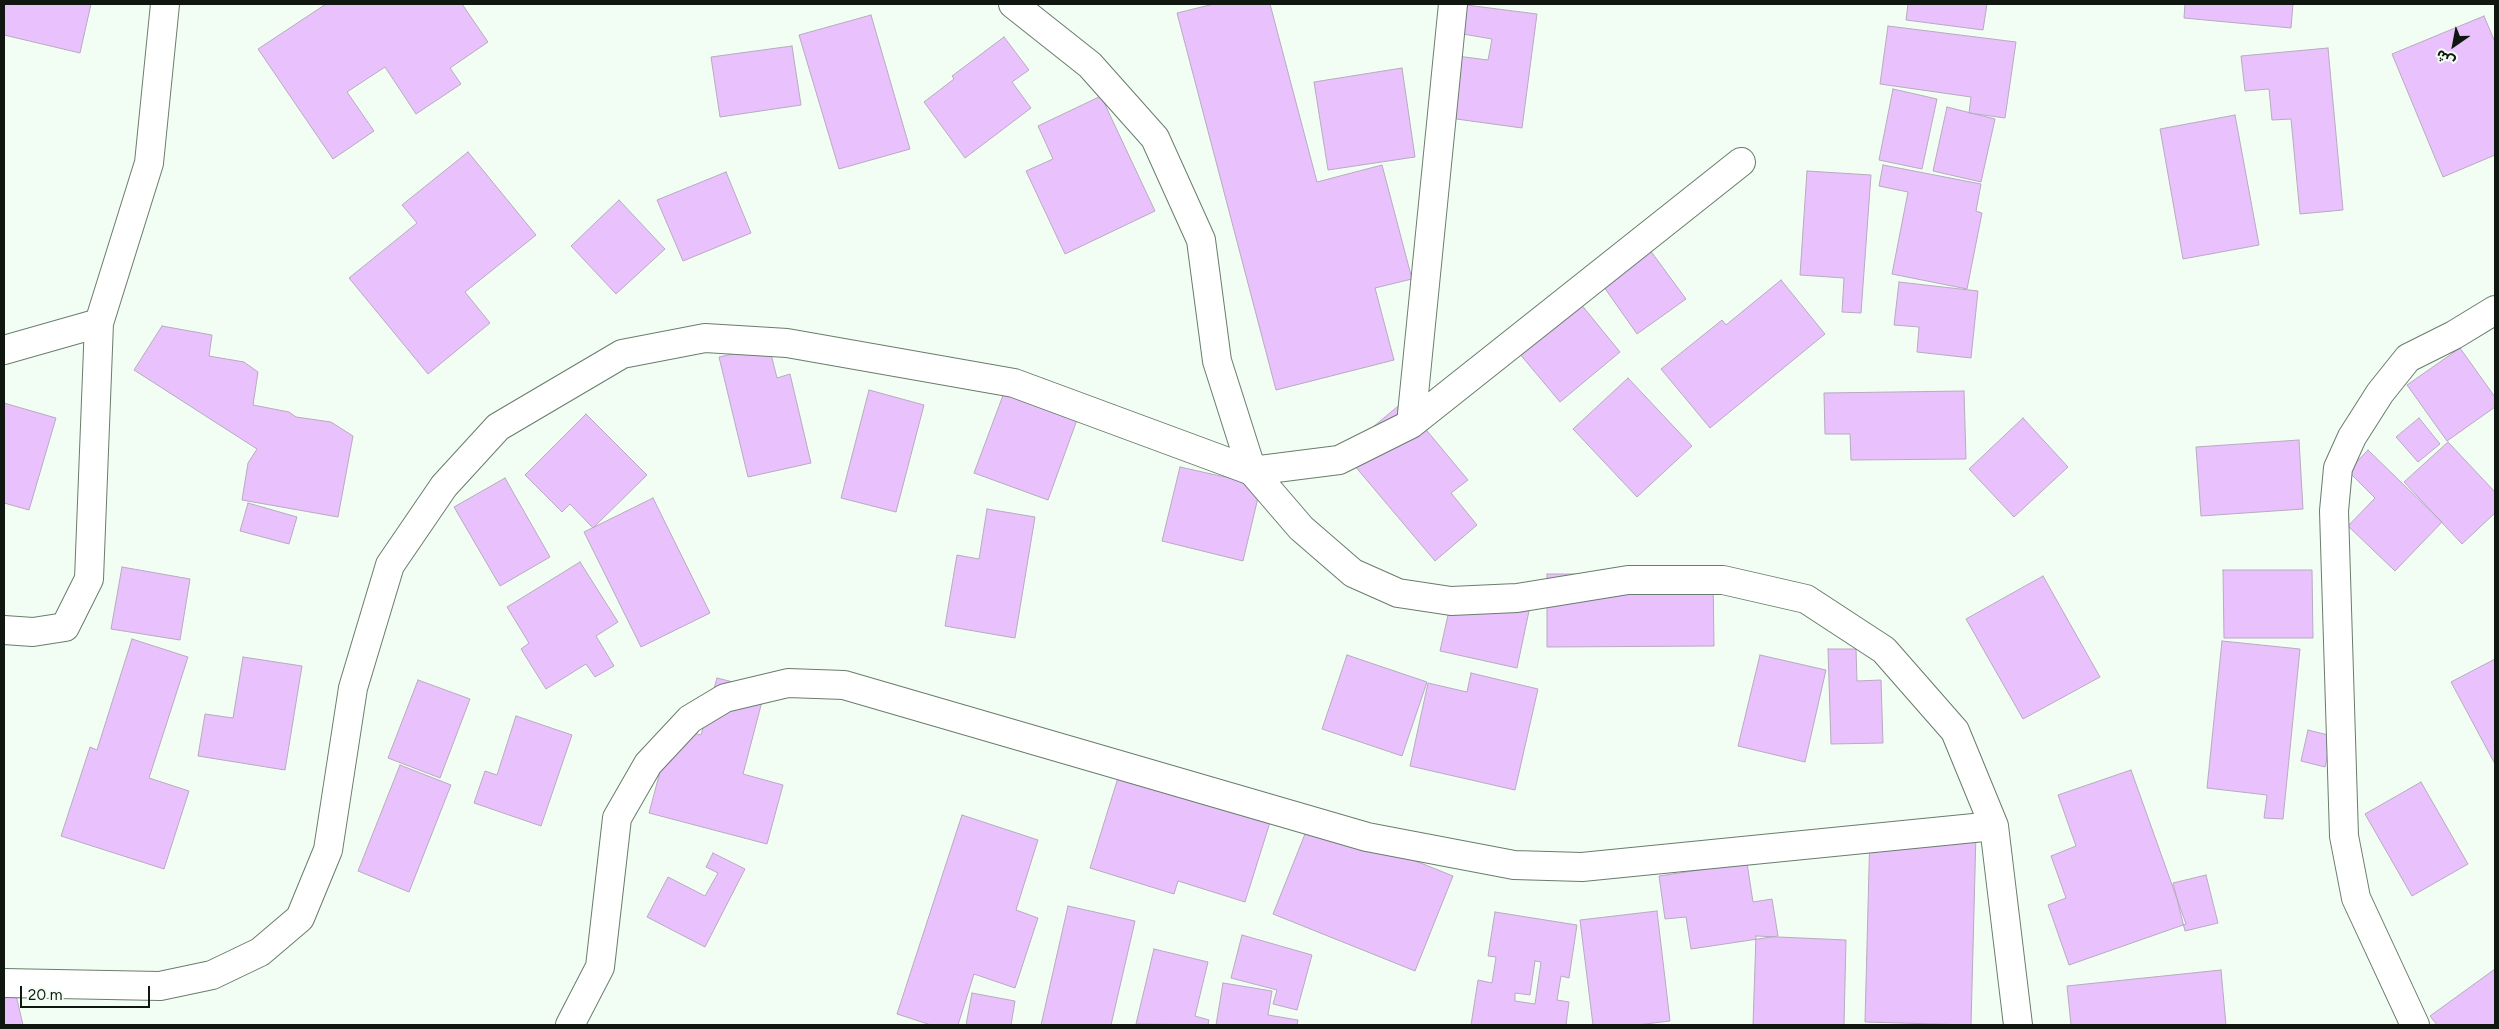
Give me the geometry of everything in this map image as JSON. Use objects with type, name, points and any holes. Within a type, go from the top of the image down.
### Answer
[{"type":"street","points":[[4,630],[33,632],[65,626],[89,579],[99,324],[149,163],[165,4]]},
{"type":"street","points":[[1013,4],[1090,65],[1155,138],[1201,240],[1217,361],[1252,471],[1301,528],[1353,573],[1398,593],[1451,601],[1517,598],[1628,580],[1722,580],[1806,599],[1884,650],[1955,731],[1994,826],[2018,1025]]},
{"type":"street","points":[[1411,424],[1453,4]]},
{"type":"street","points":[[4,983],[160,986],[212,975],[260,952],[300,918],[328,850],[353,688],[390,565],[444,486],[498,427],[622,354],[705,338],[787,343],[1014,383],[1252,471],[1340,460],[1411,424],[1741,162]]},
{"type":"street","points":[[2415,1025],[2356,898],[2344,836],[2334,511],[2338,468],[2352,437],[2380,392],[2408,358],[2454,335],[2495,310]]},
{"type":"street","points":[[4,350],[99,324]]},
{"type":"street","points":[[570,1025],[600,966],[617,818],[648,764],[690,718],[725,698],[788,683],[844,685],[1366,837],[1514,865],[1582,867],[1994,826]]},
{"type":"building","points":[[4,4],[91,4],[80,53],[4,35]]},
{"type":"building","points":[[326,4],[462,4],[488,42],[450,68],[461,84],[416,114],[385,67],[347,92],[374,131],[333,159],[258,49]]},
{"type":"building","points":[[1214,4],[1270,4],[1317,182],[1382,165],[1412,279],[1375,288],[1394,360],[1276,390],[1177,13]]},
{"type":"building","points":[[1908,4],[1987,4],[1983,30],[1906,20]]},
{"type":"building","points":[[2185,4],[2293,4],[2291,28],[2184,18]]},
{"type":"building","points":[[1466,5],[1537,14],[1522,128],[1449,118],[1457,56],[1488,60],[1492,39],[1463,34]]},
{"type":"building","points":[[871,15],[910,149],[839,169],[799,35]]},
{"type":"building","points":[[2484,16],[2495,42],[2495,155],[2443,177],[2392,54]]},
{"type":"building","points":[[1888,26],[2016,42],[2005,118],[1969,113],[1971,97],[1880,84]]},
{"type":"building","points":[[1004,37],[1029,70],[1012,82],[1031,108],[965,158],[924,102],[954,79],[952,76]]},
{"type":"building","points":[[792,46],[801,105],[720,117],[711,57]]},
{"type":"building","points":[[2328,48],[2343,210],[2300,214],[2291,119],[2272,120],[2269,89],[2245,91],[2241,56]]},
{"type":"building","points":[[1402,68],[1415,157],[1328,170],[1314,82]]},
{"type":"building","points":[[1893,89],[1937,99],[1922,169],[1879,160]]},
{"type":"building","points":[[1101,96],[1155,211],[1065,254],[1026,171],[1053,159],[1038,126]]},
{"type":"building","points":[[1947,107],[1995,119],[1981,182],[1933,171]]},
{"type":"building","points":[[2235,115],[2259,245],[2183,259],[2160,129]]},
{"type":"building","points":[[468,152],[536,235],[465,292],[490,323],[428,374],[349,278],[417,223],[402,205]]},
{"type":"building","points":[[1883,165],[1981,184],[1976,211],[1982,213],[1967,289],[1892,274],[1908,192],[1879,186]]},
{"type":"building","points":[[1807,171],[1871,175],[1861,313],[1842,312],[1844,278],[1800,275]]},
{"type":"building","points":[[726,172],[751,233],[683,261],[657,200]]},
{"type":"building","points":[[619,200],[665,249],[616,294],[571,246]]},
{"type":"building","points":[[1647,246],[1686,299],[1637,334],[1599,280]]},
{"type":"building","points":[[1781,280],[1825,334],[1710,428],[1661,369],[1722,320],[1726,325]]},
{"type":"building","points":[[1899,282],[1978,291],[1971,358],[1917,352],[1919,327],[1894,325]]},
{"type":"building","points":[[1580,303],[1620,352],[1560,402],[1519,353]]},
{"type":"building","points":[[162,326],[212,335],[209,356],[244,362],[258,372],[253,405],[289,412],[296,417],[331,422],[353,436],[338,517],[242,500],[248,463],[257,449],[134,370]]},
{"type":"building","points":[[769,346],[777,378],[790,374],[811,463],[748,477],[719,357]]},
{"type":"building","points":[[2460,348],[2495,397],[2495,407],[2447,441],[2407,385]]},
{"type":"building","points":[[1628,378],[1692,446],[1637,497],[1573,429]]},
{"type":"building","points":[[869,390],[924,405],[896,512],[841,498]]},
{"type":"building","points":[[1005,390],[1078,417],[1048,500],[974,473]]},
{"type":"building","points":[[1964,391],[1966,459],[1851,460],[1850,434],[1825,434],[1824,393]]},
{"type":"building","points":[[1403,402],[1468,480],[1451,493],[1477,525],[1435,561],[1343,452]]},
{"type":"building","points":[[4,403],[56,418],[29,510],[4,503]]},
{"type":"building","points":[[586,414],[647,475],[593,528],[570,504],[562,512],[525,475]]},
{"type":"building","points":[[2023,418],[2068,467],[2014,517],[1969,469]]},
{"type":"building","points":[[2419,418],[2440,444],[2418,462],[2396,437]]},
{"type":"building","points":[[2299,440],[2303,509],[2201,516],[2196,447]]},
{"type":"building","points":[[2448,442],[2495,492],[2495,513],[2462,544],[2404,482]]},
{"type":"building","points":[[2368,450],[2442,522],[2395,571],[2348,526],[2375,498],[2348,471]]},
{"type":"building","points":[[1180,467],[1261,485],[1243,561],[1162,541]]},
{"type":"building","points":[[505,478],[550,557],[500,586],[454,507]]},
{"type":"building","points":[[653,498],[710,613],[641,647],[584,532]]},
{"type":"building","points":[[248,503],[297,517],[289,544],[240,531]]},
{"type":"building","points":[[987,509],[1035,517],[1015,638],[945,626],[957,555],[979,559]]},
{"type":"building","points":[[580,562],[618,622],[596,636],[614,666],[595,677],[586,664],[546,689],[521,649],[529,643],[507,607]]},
{"type":"building","points":[[122,567],[190,579],[180,640],[111,629]]},
{"type":"building","points":[[2223,570],[2312,570],[2313,638],[2224,638]]},
{"type":"building","points":[[1547,574],[1713,574],[1714,646],[1547,647]]},
{"type":"building","points":[[2043,576],[2100,677],[2023,719],[1966,619]]},
{"type":"building","points":[[1480,600],[1529,611],[1517,668],[1440,651],[1450,606]]},
{"type":"building","points":[[132,639],[188,657],[149,778],[189,791],[164,869],[61,836],[90,747],[97,750]]},
{"type":"building","points":[[2222,641],[2300,649],[2283,819],[2264,818],[2267,795],[2207,788]]},
{"type":"building","points":[[1828,649],[1856,649],[1857,681],[1881,680],[1883,743],[1831,744]]},
{"type":"building","points":[[1347,655],[1427,682],[1402,756],[1322,729]]},
{"type":"building","points":[[1760,655],[1826,670],[1805,762],[1738,746]]},
{"type":"building","points":[[243,657],[302,666],[285,770],[198,756],[205,714],[233,718]]},
{"type":"building","points":[[2495,659],[2495,764],[2451,682]]},
{"type":"building","points":[[1471,673],[1538,689],[1515,790],[1410,766],[1428,683],[1467,692]]},
{"type":"building","points":[[717,678],[765,690],[743,774],[783,785],[767,844],[649,813],[672,727],[701,735]]},
{"type":"building","points":[[418,680],[470,699],[440,778],[388,758]]},
{"type":"building","points":[[516,716],[572,735],[541,826],[474,803],[485,771],[497,775]]},
{"type":"building","points":[[2308,730],[2332,736],[2325,767],[2301,761]]},
{"type":"building","points":[[400,765],[451,785],[409,892],[358,871]]},
{"type":"building","points":[[1122,765],[1272,816],[1245,902],[1178,881],[1174,894],[1090,868]]},
{"type":"building","points":[[2131,770],[2186,924],[2069,965],[2048,905],[2066,898],[2051,856],[2076,846],[2058,795]]},
{"type":"building","points":[[2421,782],[2468,864],[2412,896],[2365,814]]},
{"type":"building","points":[[962,815],[1038,840],[1016,910],[1038,918],[1015,988],[974,974],[958,1025],[931,1025],[897,1014]]},
{"type":"building","points":[[1311,819],[1453,876],[1415,971],[1273,914]]},
{"type":"building","points":[[1870,830],[1976,833],[1971,1025],[1865,1022]]},
{"type":"building","points":[[713,853],[745,869],[705,947],[647,917],[668,877],[705,896],[718,873],[706,867]]},
{"type":"building","points":[[1747,863],[1753,902],[1772,899],[1778,936],[1691,949],[1686,917],[1665,919],[1659,876]]},
{"type":"building","points":[[2206,875],[2218,923],[2185,931],[2173,883]]},
{"type":"building","points":[[1068,906],[1135,921],[1111,1025],[1041,1025]]},
{"type":"building","points":[[1657,911],[1670,1021],[1637,1025],[1593,1025],[1580,920]]},
{"type":"building","points":[[1495,912],[1577,925],[1569,978],[1561,976],[1557,1000],[1569,1002],[1566,1025],[1471,1025],[1478,980],[1492,983],[1496,957],[1488,956]],"holes":[[[1535,961],[1541,962],[1535,1004],[1515,1001],[1515,993],[1530,995]]]},
{"type":"building","points":[[1242,935],[1312,955],[1297,1010],[1273,1004],[1277,990],[1231,978]]},
{"type":"building","points":[[1756,936],[1846,940],[1844,1025],[1753,1025]]},
{"type":"building","points":[[1154,949],[1208,962],[1195,1016],[1209,1020],[1208,1025],[1136,1024]]},
{"type":"building","points":[[2495,969],[2495,1025],[2437,1025],[2430,1016]]},
{"type":"building","points":[[2221,970],[2226,1025],[2071,1025],[2067,986]]},
{"type":"building","points":[[12,978],[23,1025],[4,1025],[4,980]]},
{"type":"building","points":[[1223,983],[1272,991],[1268,1015],[1298,1020],[1297,1025],[1216,1025]]},
{"type":"building","points":[[972,993],[1015,1001],[1011,1025],[966,1025]]}]
